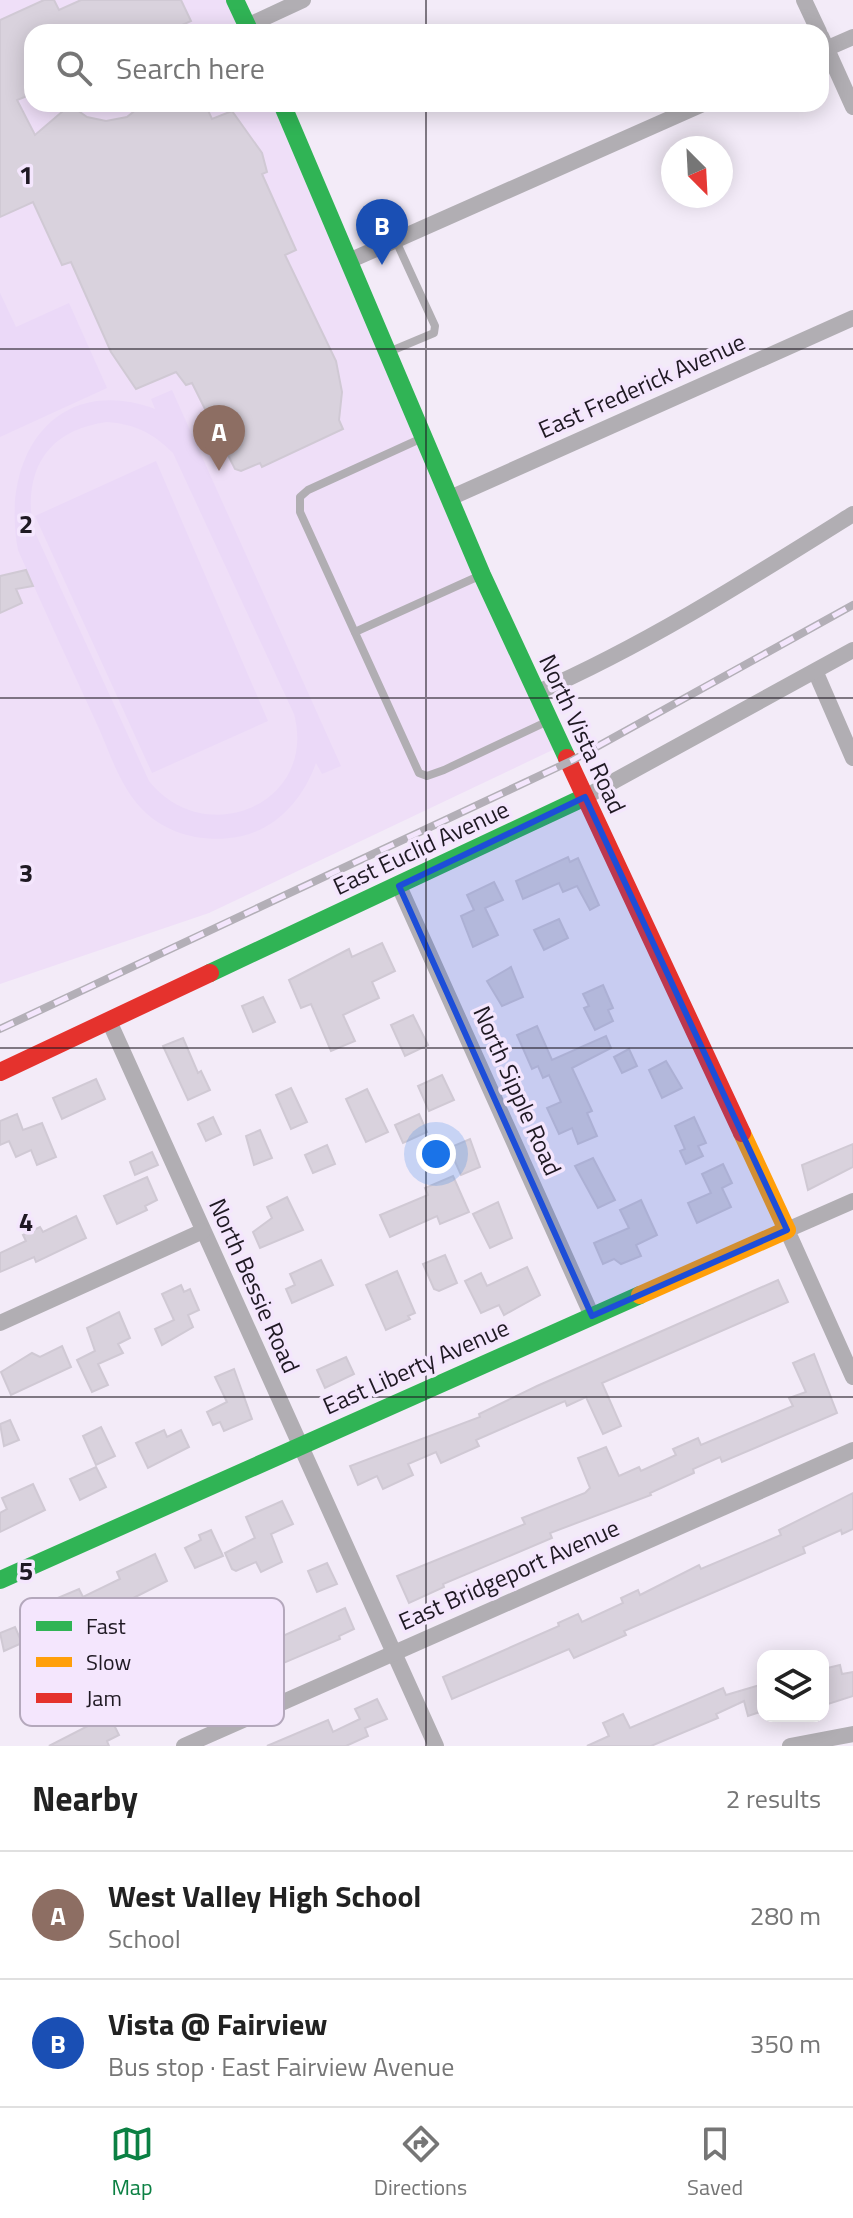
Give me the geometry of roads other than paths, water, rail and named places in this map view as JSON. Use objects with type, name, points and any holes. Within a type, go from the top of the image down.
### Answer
[{"type":"street","points":[[235,0],[246,24]]},
{"type":"street","points":[[257,24],[303,0]]},
{"type":"street","points":[[804,0],[814,24]]},
{"type":"street","points":[[829,41],[853,37]]},
{"type":"street","points":[[829,57],[853,107]]},
{"type":"street","name":"North Vista Road","points":[[286,112],[351,260],[482,575],[853,1377]]},
{"type":"street","points":[[351,260],[685,112]]},
{"type":"street","name":"East Frederick Avenue","points":[[450,498],[853,318]]},
{"type":"street","points":[[536,693],[643,639],[773,565],[853,514]]},
{"type":"street","name":"East Euclid Avenue","points":[[0,1072],[585,797],[853,650]]},
{"type":"street","points":[[816,673],[853,758]]},
{"type":"street","name":"North Sipple Road","points":[[399,886],[592,1316]]},
{"type":"street","name":"North Bessie Road","points":[[109,1021],[436,1746]]},
{"type":"street","name":"East Liberty Avenue","points":[[0,1580],[853,1201]]},
{"type":"street","points":[[0,1323],[203,1231]]},
{"type":"street","name":"East Bridgeport Avenue","points":[[284,1701],[853,1450]]},
{"type":"street","name":"East Bridgeport Avenue","points":[[184,1746],[228,1726]]},
{"type":"street","points":[[790,1746],[853,1734]]},
{"type":"lane","points":[[389,352],[434,333],[435,326],[396,241]]},
{"type":"lane","points":[[424,437],[308,490],[300,497],[300,512],[419,773],[427,776],[444,770],[549,721]]},
{"type":"lane","points":[[355,632],[482,575]]},
{"type":"railway","points":[[0,1029],[573,760],[853,605]]},
{"type":"place","name":"Vista @ Fairview","points":[[382,265]]},
{"type":"place","name":"West Valley High School","points":[[219,471]]}]
